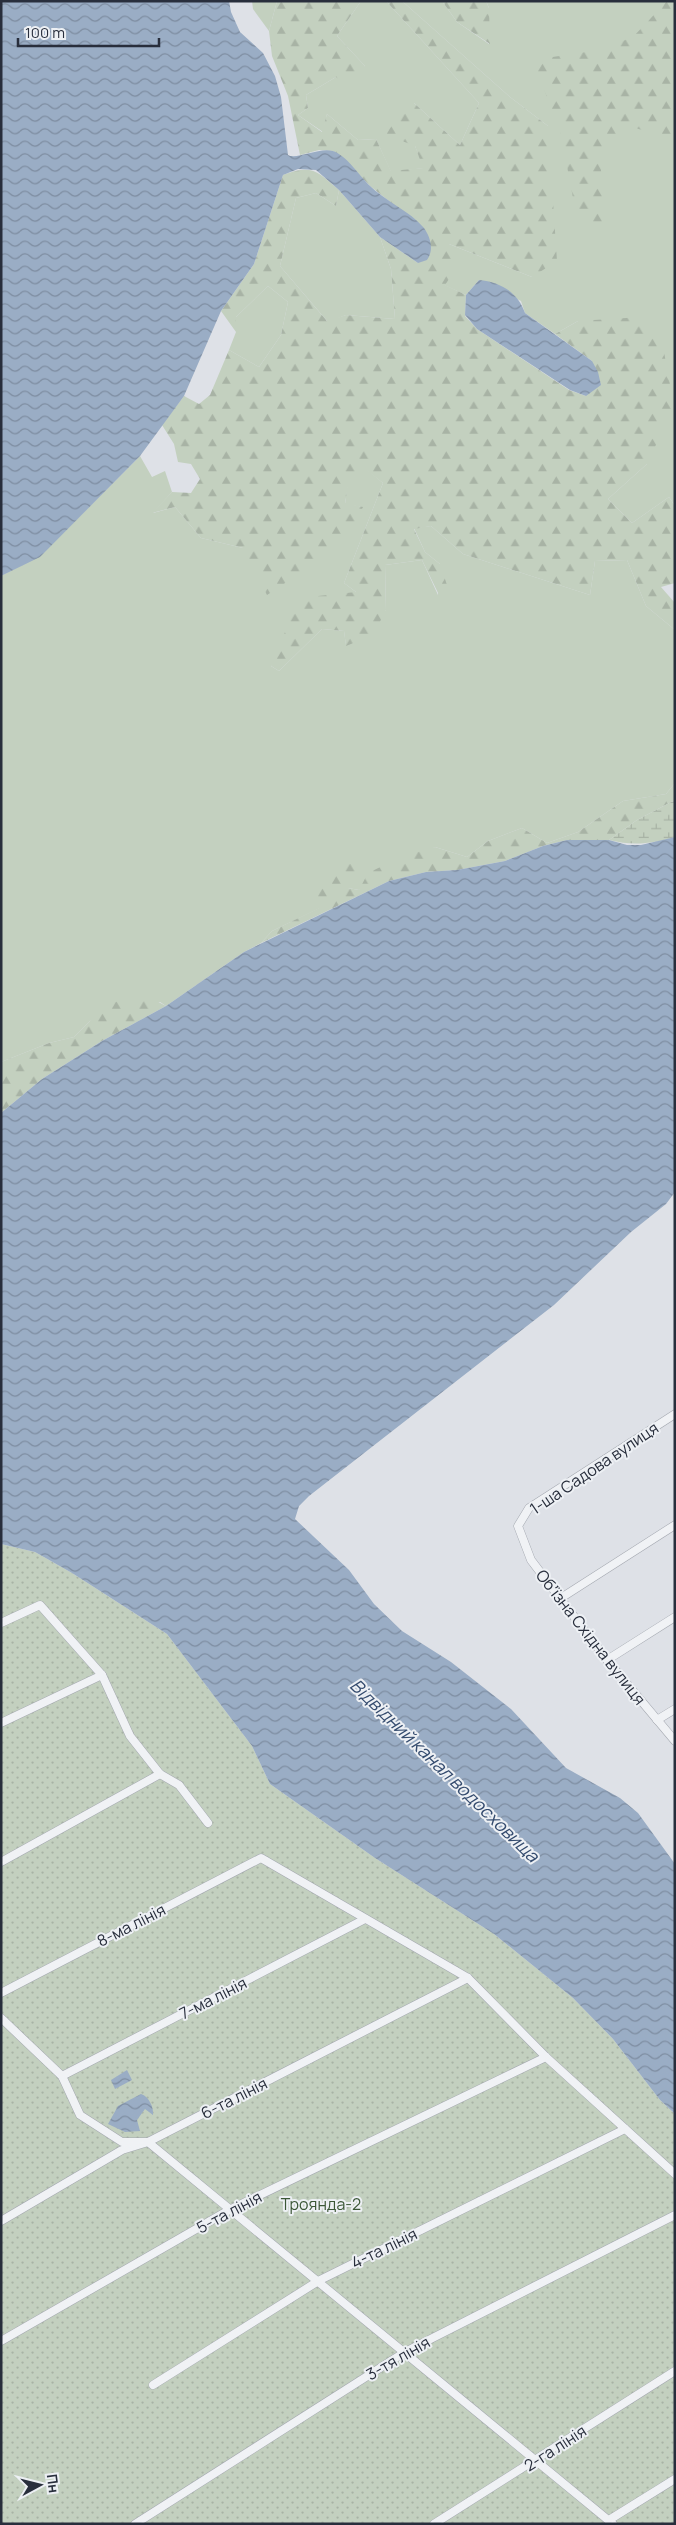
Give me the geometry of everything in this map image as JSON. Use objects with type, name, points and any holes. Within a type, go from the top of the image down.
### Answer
[{"type":"street","name":"1-ша Садова вулиця","points":[[518,1526],[529,1508],[675,1414]]},
{"type":"street","points":[[562,1598],[675,1525]]},
{"type":"street","name":"Обʼїзна Східна вулиця","points":[[518,1526],[531,1560],[562,1598],[607,1660],[675,1741]]},
{"type":"street","points":[[1,1623],[40,1605],[102,1675],[130,1736],[160,1774],[179,1785],[208,1823]]},
{"type":"street","points":[[607,1660],[675,1617]]},
{"type":"street","points":[[1,1723],[102,1675]]},
{"type":"street","points":[[657,1720],[675,1709]]},
{"type":"street","points":[[1,1862],[160,1774]]},
{"type":"street","name":"8-ма лінія","points":[[1,1993],[261,1858],[365,1919]]},
{"type":"street","points":[[365,1919],[468,1978],[546,2057],[675,2174]]},
{"type":"street","name":"7-ма лінія","points":[[62,2076],[365,1919]]},
{"type":"street","name":"6-та лінія","points":[[1,2221],[122,2150],[148,2142],[468,1978]]},
{"type":"street","points":[[1,2018],[62,2076],[80,2115],[122,2142],[148,2142],[320,2280],[611,2522],[675,2479]]},
{"type":"street","name":"5-та лінія","points":[[1,2341],[231,2209],[546,2057]]},
{"type":"street","name":"4-та лінія","points":[[153,2385],[320,2280],[625,2129]]},
{"type":"street","name":"3-тя лінія","points":[[135,2524],[405,2352],[675,2216]]},
{"type":"street","name":"2-га лінія","points":[[434,2524],[675,2371]]},
{"type":"green space","points":[[252,1],[277,1],[269,31],[253,9]]},
{"type":"green space","points":[[277,1],[361,1],[337,36],[365,66],[351,88],[336,77],[306,95],[308,108],[298,115],[322,132],[327,114],[358,140],[376,139],[391,171],[423,168],[415,146],[384,134],[414,103],[460,145],[479,103],[386,1],[402,1],[510,97],[548,126],[557,261],[532,277],[449,244],[455,270],[445,285],[466,295],[465,316],[477,329],[569,390],[586,396],[592,361],[555,334],[578,321],[642,317],[664,352],[674,406],[647,464],[608,499],[632,523],[669,497],[675,506],[675,583],[661,587],[675,603],[675,630],[646,606],[627,560],[595,561],[590,595],[463,554],[431,526],[414,529],[425,552],[440,564],[448,588],[439,595],[422,560],[385,565],[386,610],[373,635],[346,646],[344,631],[322,629],[279,671],[271,666],[299,598],[356,592],[344,583],[383,483],[365,469],[349,481],[345,503],[363,507],[346,543],[267,595],[243,548],[201,538],[175,507],[152,513],[172,492],[191,493],[200,479],[191,464],[178,462],[174,444],[162,425],[184,396],[199,404],[210,395],[229,350],[259,367],[281,335],[288,302],[268,286],[236,317],[236,332],[221,311],[254,264],[283,175],[301,170],[314,171],[339,190],[336,206],[316,193],[296,198],[280,266],[327,321],[346,315],[395,319],[391,269],[380,237],[418,263],[423,228],[370,186],[343,158],[333,151],[319,150],[300,155],[288,96],[272,56],[269,31]]},
{"type":"green space","points":[[361,1],[386,1],[479,103],[460,145],[414,103],[415,146],[424,168],[391,172],[376,139],[358,140],[327,114],[323,132],[298,115],[308,108],[306,95],[336,77],[365,66],[337,36]]},
{"type":"green space","points":[[402,1],[442,1],[457,22],[489,44],[489,8],[486,1],[675,1],[675,506],[669,497],[632,523],[608,499],[647,464],[578,321],[555,334],[525,313],[521,301],[479,280],[466,295],[444,285],[449,244],[532,277],[548,126],[510,97]]},
{"type":"green space","points":[[442,1],[486,1],[489,8],[490,44],[457,22]]},
{"type":"green space","points":[[667,1],[675,1],[675,134],[664,137],[626,125],[599,151],[602,180],[602,222],[589,226],[576,214],[561,134],[537,71],[546,58],[599,50],[633,37]]},
{"type":"green space","points":[[339,190],[380,237],[391,269],[395,319],[346,315],[328,322],[280,266],[296,198],[316,193],[336,206]]},
{"type":"green space","points":[[268,286],[288,302],[281,335],[259,367],[229,350],[236,332],[236,317]]},
{"type":"green space","points":[[140,456],[152,477],[165,471],[172,492],[153,513],[175,507],[201,538],[243,548],[362,507],[345,504],[348,481],[365,468],[383,483],[344,583],[356,592],[271,666],[279,671],[322,629],[344,631],[346,645],[386,610],[385,565],[422,560],[438,595],[440,564],[425,552],[414,528],[431,526],[463,554],[590,595],[595,561],[627,560],[646,606],[675,630],[675,783],[666,794],[623,801],[578,832],[547,843],[522,828],[488,841],[467,857],[435,847],[359,890],[348,888],[320,908],[272,931],[261,943],[244,952],[166,1006],[160,1002],[90,1021],[74,1037],[49,1043],[1,1062],[1,576],[40,556]]},
{"type":"green space","points":[[675,783],[675,800],[637,820],[609,840],[567,840],[543,846],[505,861],[457,870],[426,872],[389,881],[261,943],[272,931],[319,908],[310,887],[328,881],[337,860],[358,865],[348,888],[359,890],[368,873],[401,857],[435,847],[467,857],[488,841],[522,828],[547,843],[578,832],[623,801],[666,794]]},
{"type":"green space","points":[[675,800],[675,837],[642,843],[609,840],[637,820]]},
{"type":"green space","points":[[145,995],[166,1006],[102,1041],[42,1079],[1,1113],[1,1062],[49,1043],[74,1037],[90,1021],[115,1002]]},
{"type":"green space","name":"Троянда-2","points":[[1,1544],[35,1552],[72,1573],[167,1634],[252,1746],[270,1784],[375,1858],[494,1934],[573,1998],[613,2039],[660,2100],[675,2114],[675,2524],[1,2524]]},
{"type":"water","points":[[1,1],[229,1],[231,12],[240,32],[263,53],[275,76],[281,97],[288,155],[296,156],[327,150],[338,153],[348,161],[375,191],[405,211],[424,228],[431,248],[427,260],[418,263],[380,237],[339,190],[316,170],[298,169],[283,175],[254,264],[221,311],[184,396],[140,456],[40,557],[1,576]]},
{"type":"water","points":[[479,280],[494,283],[507,289],[518,299],[525,313],[592,361],[598,372],[601,385],[586,396],[570,390],[477,329],[465,315],[466,295]]},
{"type":"water","name":"Відвідний канал водосховища","points":[[675,837],[675,1192],[666,1204],[631,1232],[554,1305],[309,1496],[299,1506],[295,1519],[349,1570],[374,1604],[402,1631],[451,1662],[511,1709],[566,1768],[620,1798],[638,1813],[675,1864],[675,2114],[660,2100],[613,2039],[573,1998],[494,1934],[375,1858],[270,1784],[252,1746],[167,1634],[72,1573],[35,1552],[1,1544],[1,1113],[42,1079],[102,1041],[166,1006],[244,952],[389,881],[426,872],[457,870],[505,861],[543,846],[567,840],[609,840],[627,845],[641,845]]},
{"type":"water","points":[[127,2070],[132,2080],[115,2089],[111,2080]]},
{"type":"water","points":[[141,2094],[149,2100],[153,2115],[145,2109],[137,2120],[140,2131],[125,2132],[108,2124],[118,2106]]}]
